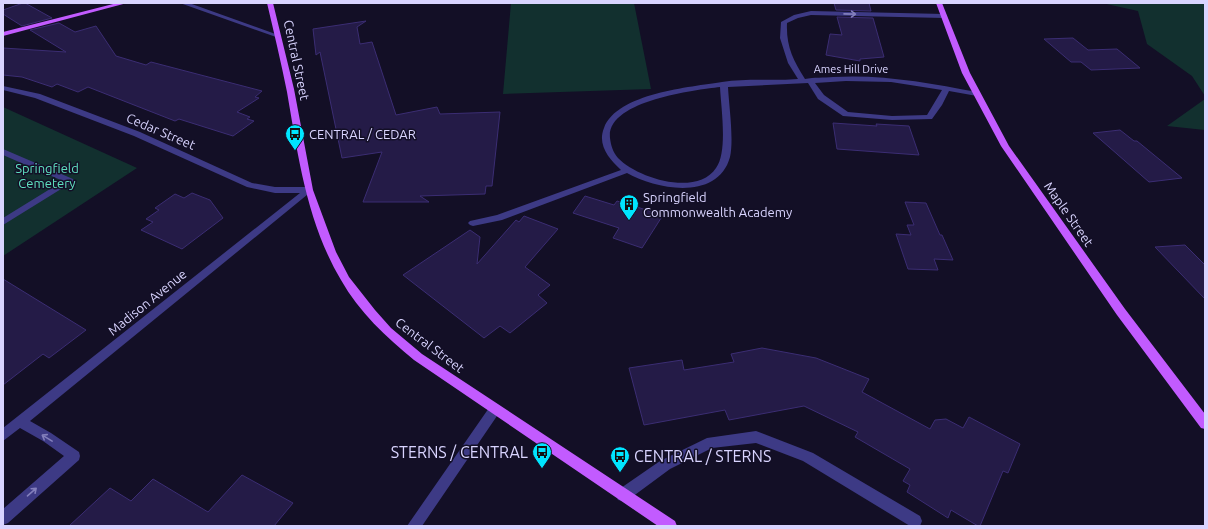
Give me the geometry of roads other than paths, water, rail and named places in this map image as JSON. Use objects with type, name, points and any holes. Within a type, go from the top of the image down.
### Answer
[{"type":"main road","points":[[3,34],[124,3]]},
{"type":"main road","name":"Central Street","points":[[270,3],[290,89],[309,190],[331,252],[345,279],[371,314],[387,331],[418,357],[670,526]]},
{"type":"main road","name":"Maple Street","points":[[939,3],[966,73],[1010,152],[1122,312],[1205,424]]},
{"type":"street","points":[[183,3],[278,36]]},
{"type":"street","points":[[944,16],[811,13],[796,16],[784,22],[783,38],[792,63],[821,97],[846,114],[892,118],[929,117],[938,105],[947,88]]},
{"type":"street","name":"Ames Hill Drive","points":[[724,84],[727,148],[724,162],[717,174],[703,182],[680,186],[653,181],[628,170],[614,158],[606,144],[606,131],[614,117],[628,108],[648,99],[687,90],[724,84],[847,78],[911,82],[977,94]]},
{"type":"street","name":"Cedar Street","points":[[3,88],[37,96],[137,134],[250,185],[275,190],[309,190]]},
{"type":"street","points":[[3,152],[70,181],[3,222]]},
{"type":"street","points":[[474,223],[499,218],[628,170]]},
{"type":"street","name":"Madison Avenue","points":[[3,435],[309,190]]},
{"type":"street","points":[[414,526],[495,409]]},
{"type":"street","points":[[3,518],[74,456],[20,422]]},
{"type":"street","points":[[623,494],[665,465],[711,442],[756,436],[808,457],[915,521]]},
{"type":"place","name":"CENTRAL / CEDAR","points":[[295,151]]},
{"type":"place","name":"Springfield Commonwealth Academy","points":[[629,221]]},
{"type":"place","name":"STERNS / CENTRAL","points":[[542,469]]},
{"type":"place","name":"CENTRAL / STERNS","points":[[620,473]]},
{"type":"park label","name":"Springfield Cemetery","points":[[47,176]]}]
